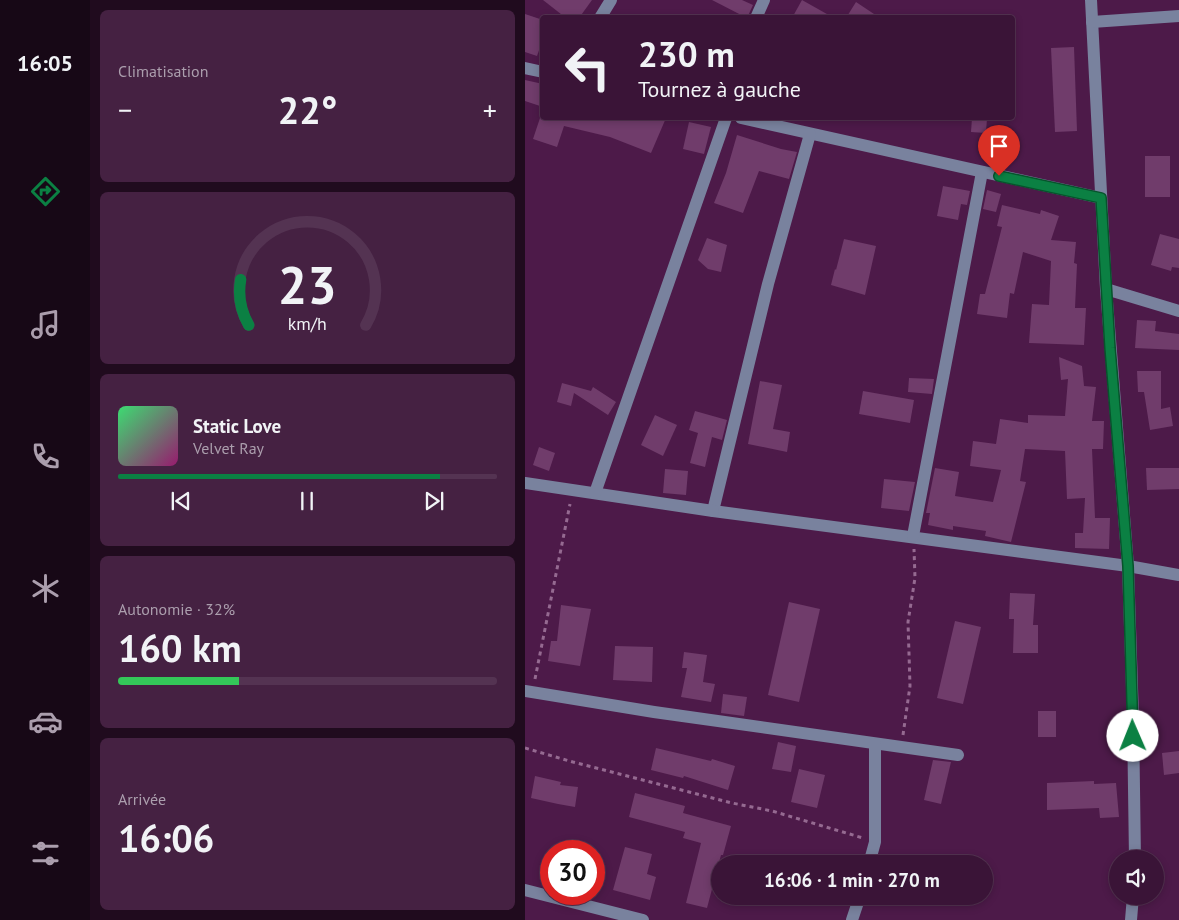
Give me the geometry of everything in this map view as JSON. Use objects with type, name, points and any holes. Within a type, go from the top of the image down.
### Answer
[{"type":"street","points":[[602,15],[611,0]]},
{"type":"street","points":[[757,15],[764,0]]},
{"type":"street","points":[[1091,0],[1106,288],[1128,566],[1135,850]]},
{"type":"street","points":[[1092,22],[1179,16]]},
{"type":"street","points":[[525,68],[540,71]]},
{"type":"street","points":[[595,493],[725,120]]},
{"type":"street","points":[[750,120],[1101,198]]},
{"type":"street","points":[[713,510],[767,284],[810,134]]},
{"type":"street","points":[[913,536],[983,172]]},
{"type":"street","points":[[1106,288],[1179,311]]},
{"type":"street","points":[[525,483],[1128,566],[1179,575]]},
{"type":"street","points":[[529,691],[654,712],[959,755]]},
{"type":"street","points":[[871,855],[875,842],[875,744]]},
{"type":"street","points":[[525,890],[643,920]]},
{"type":"street","points":[[852,920],[856,905]]},
{"type":"street","points":[[1131,920],[1132,905]]},
{"type":"path","points":[[529,691],[573,490]]},
{"type":"path","points":[[901,748],[910,686],[908,622],[915,578],[913,536]]},
{"type":"path","points":[[525,748],[573,762],[772,811],[875,842]]},
{"type":"building","points":[[543,0],[592,0],[581,15],[562,15]]},
{"type":"building","points":[[712,0],[742,0],[753,5],[748,15],[741,15]]},
{"type":"building","points":[[802,0],[829,15],[794,15]]},
{"type":"building","points":[[856,2],[876,15],[848,15]]},
{"type":"building","points":[[525,14],[540,19],[540,48],[537,56],[525,52]]},
{"type":"building","points":[[1074,47],[1077,131],[1055,132],[1051,48]]},
{"type":"building","points":[[525,80],[540,83],[540,106],[525,101]]},
{"type":"building","points":[[540,118],[540,120],[665,120],[651,153],[610,137],[564,126],[557,147],[533,139]]},
{"type":"building","points":[[972,120],[987,120],[986,133],[971,132]]},
{"type":"building","points":[[689,122],[711,127],[704,154],[683,149]]},
{"type":"building","points":[[737,135],[797,152],[789,179],[759,171],[743,213],[714,203],[726,173]]},
{"type":"building","points":[[1145,156],[1170,156],[1170,197],[1145,197]]},
{"type":"building","points":[[943,186],[970,191],[967,205],[961,204],[958,220],[937,216]]},
{"type":"building","points":[[987,190],[1001,194],[996,212],[983,209]]},
{"type":"building","points":[[1002,205],[1040,214],[1041,210],[1059,216],[1051,240],[1076,242],[1074,263],[1077,264],[1075,308],[1086,308],[1084,345],[1029,343],[1032,304],[1049,305],[1051,261],[1023,252],[1014,294],[1010,293],[1007,318],[977,314],[980,294],[985,294],[1002,227],[997,226]]},
{"type":"building","points":[[1160,234],[1179,239],[1179,268],[1172,267],[1171,271],[1151,265]]},
{"type":"building","points":[[707,238],[727,245],[721,272],[708,269],[698,260]]},
{"type":"building","points":[[844,239],[876,246],[865,295],[831,285]]},
{"type":"building","points":[[1137,320],[1156,321],[1155,331],[1179,334],[1179,350],[1135,348]]},
{"type":"building","points":[[1059,357],[1082,366],[1084,386],[1096,387],[1092,421],[1104,421],[1103,449],[1092,449],[1095,518],[1110,518],[1109,549],[1075,548],[1075,533],[1083,533],[1085,498],[1067,499],[1065,451],[1025,449],[1020,481],[1026,482],[1011,542],[985,536],[986,531],[953,526],[953,530],[928,525],[930,513],[926,513],[935,468],[959,472],[955,496],[993,502],[1001,470],[970,466],[973,441],[996,444],[1000,419],[1028,423],[1028,415],[1065,416],[1068,379],[1061,380]]},
{"type":"building","points":[[1137,371],[1161,371],[1161,409],[1170,407],[1173,426],[1150,430],[1144,392],[1138,392]]},
{"type":"building","points":[[909,378],[934,379],[932,394],[908,392]]},
{"type":"building","points":[[760,381],[782,385],[773,429],[790,432],[787,452],[748,444]]},
{"type":"building","points":[[562,383],[591,391],[593,387],[616,402],[608,415],[574,393],[571,406],[557,402]]},
{"type":"building","points":[[863,391],[914,400],[910,423],[859,414]]},
{"type":"building","points":[[695,411],[727,420],[722,440],[712,437],[705,467],[690,463],[698,433],[689,430]]},
{"type":"building","points":[[655,415],[677,425],[663,456],[641,445]]},
{"type":"building","points":[[539,447],[555,453],[549,471],[533,465]]},
{"type":"building","points":[[1146,468],[1179,468],[1179,489],[1147,490]]},
{"type":"building","points":[[665,469],[688,471],[686,495],[663,493]]},
{"type":"building","points":[[884,479],[915,482],[909,511],[881,508]]},
{"type":"building","points":[[1010,593],[1035,594],[1033,625],[1038,625],[1038,653],[1013,653],[1014,619],[1009,619]]},
{"type":"building","points":[[789,602],[820,609],[799,702],[768,695]]},
{"type":"building","points":[[561,605],[591,609],[580,666],[548,661],[551,641],[557,641]]},
{"type":"building","points":[[955,621],[981,627],[963,704],[937,698]]},
{"type":"building","points":[[615,646],[653,647],[652,682],[613,680]]},
{"type":"building","points":[[684,652],[707,655],[703,682],[715,684],[711,702],[681,697],[687,668],[682,668]]},
{"type":"building","points":[[723,694],[747,697],[744,716],[721,713]]},
{"type":"building","points":[[1038,711],[1056,711],[1056,737],[1038,737]]},
{"type":"building","points":[[778,742],[796,746],[791,772],[772,769]]},
{"type":"building","points":[[656,748],[711,761],[712,759],[735,766],[728,790],[684,776],[683,778],[651,770]]},
{"type":"building","points":[[1179,751],[1179,773],[1164,775],[1162,753]]},
{"type":"building","points":[[933,760],[951,762],[941,804],[924,800]]},
{"type":"building","points":[[799,769],[825,775],[817,808],[791,802]]},
{"type":"building","points":[[535,776],[561,782],[560,785],[578,787],[575,807],[531,798]]},
{"type":"building","points":[[1094,781],[1094,784],[1116,783],[1119,817],[1100,818],[1099,808],[1047,810],[1047,783]]},
{"type":"building","points":[[635,793],[685,806],[683,813],[731,826],[723,855],[711,855],[711,893],[707,908],[686,903],[701,843],[683,838],[685,832],[629,817]]},
{"type":"building","points":[[625,847],[652,854],[647,874],[656,877],[650,900],[613,890]]},
{"type":"route","points":[[999,176],[1101,198],[1110,348],[1128,566],[1133,736]]}]
